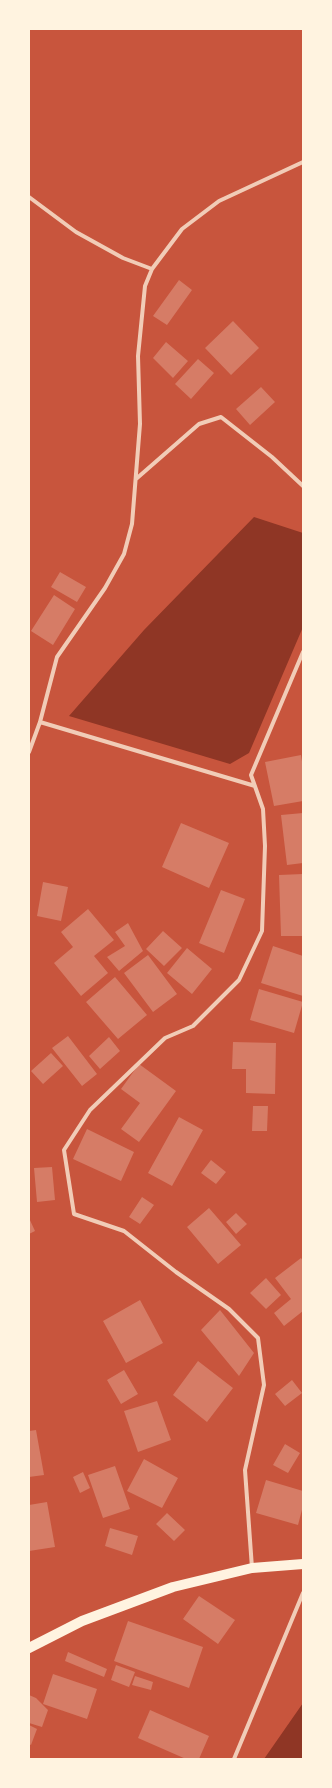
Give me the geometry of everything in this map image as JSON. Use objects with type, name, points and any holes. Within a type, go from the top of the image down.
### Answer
[{"type":"main road","points":[[29,1648],[82,1621],[173,1587],[252,1568],[303,1564]]},
{"type":"street","points":[[29,752],[40,722],[58,657],[105,588],[124,554],[132,524],[140,424],[138,356],[145,286],[152,269],[182,229],[219,201],[303,162]]},
{"type":"street","points":[[29,197],[76,232],[123,258],[152,269]]},
{"type":"street","points":[[136,479],[199,424],[220,417],[272,457],[303,486]]},
{"type":"street","points":[[252,1568],[245,1470],[264,1385],[258,1338],[229,1309],[176,1272],[124,1231],[74,1214],[64,1150],[90,1110],[165,1038],[193,1026],[239,980],[262,931],[264,875],[263,808],[251,775],[303,652]]},
{"type":"street","points":[[40,722],[255,786]]},
{"type":"street","points":[[234,1759],[303,1593]]},
{"type":"shaded area","points":[[254,517],[303,533],[303,627],[249,753],[230,764],[69,716],[144,630]]},
{"type":"shaded area","points":[[303,1703],[303,1759],[264,1759]]},
{"type":"building","points":[[179,280],[192,290],[167,325],[153,316]]},
{"type":"building","points":[[233,321],[259,348],[231,375],[205,348]]},
{"type":"building","points":[[166,342],[188,361],[173,378],[153,358]]},
{"type":"building","points":[[198,359],[214,373],[191,399],[175,384]]},
{"type":"building","points":[[261,387],[275,402],[250,425],[236,409]]},
{"type":"building","points":[[60,572],[86,587],[77,602],[51,587]]},
{"type":"building","points":[[54,595],[75,609],[53,645],[31,631]]},
{"type":"building","points":[[301,755],[303,768],[303,801],[274,806],[265,762]]},
{"type":"building","points":[[303,813],[303,863],[287,865],[281,815]]},
{"type":"building","points":[[181,823],[229,843],[209,888],[162,867]]},
{"type":"building","points":[[303,874],[303,936],[281,936],[279,875]]},
{"type":"building","points":[[43,882],[68,887],[61,921],[37,916]]},
{"type":"building","points":[[221,890],[245,899],[224,953],[199,943]]},
{"type":"building","points":[[88,909],[114,940],[94,956],[108,973],[81,996],[54,963],[73,947],[61,932]]},
{"type":"building","points":[[128,923],[143,951],[119,971],[107,957],[125,946],[115,932]]},
{"type":"building","points":[[163,931],[182,948],[164,966],[146,949]]},
{"type":"building","points":[[273,946],[303,956],[303,996],[261,983]]},
{"type":"building","points":[[187,948],[212,969],[192,994],[167,973]]},
{"type":"building","points":[[148,955],[177,994],[153,1012],[124,973]]},
{"type":"building","points":[[115,977],[147,1015],[118,1039],[86,1002]]},
{"type":"building","points":[[259,989],[303,1002],[294,1033],[250,1020]]},
{"type":"building","points":[[68,1036],[97,1074],[82,1086],[52,1048]]},
{"type":"building","points":[[109,1037],[120,1051],[100,1069],[89,1056]]},
{"type":"building","points":[[233,1042],[276,1043],[275,1094],[246,1093],[246,1069],[232,1069]]},
{"type":"building","points":[[51,1053],[63,1066],[43,1084],[31,1071]]},
{"type":"building","points":[[139,1064],[176,1091],[139,1142],[121,1129],[140,1103],[121,1089]]},
{"type":"building","points":[[253,1106],[268,1106],[267,1131],[252,1131]]},
{"type":"building","points":[[179,1117],[203,1130],[172,1186],[148,1173]]},
{"type":"building","points":[[87,1129],[134,1152],[121,1181],[73,1159]]},
{"type":"building","points":[[211,1160],[226,1172],[216,1184],[201,1173]]},
{"type":"building","points":[[52,1167],[55,1200],[37,1202],[34,1168]]},
{"type":"building","points":[[142,1197],[154,1205],[140,1224],[129,1217]]},
{"type":"building","points":[[209,1208],[241,1245],[218,1264],[187,1227]]},
{"type":"building","points":[[236,1213],[247,1224],[236,1234],[226,1222]]},
{"type":"building","points":[[29,1218],[35,1231],[29,1234]]},
{"type":"building","points":[[301,1258],[303,1261],[303,1311],[284,1326],[274,1313],[291,1299],[275,1278]]},
{"type":"building","points":[[266,1278],[281,1295],[266,1309],[250,1293]]},
{"type":"building","points":[[140,1300],[163,1343],[126,1363],[103,1321]]},
{"type":"building","points":[[220,1310],[254,1353],[239,1376],[201,1330]]},
{"type":"building","points":[[198,1361],[233,1388],[207,1422],[173,1395]]},
{"type":"building","points":[[124,1370],[138,1394],[121,1404],[107,1380]]},
{"type":"building","points":[[292,1380],[302,1393],[285,1406],[275,1394]]},
{"type":"building","points":[[157,1401],[171,1440],[138,1452],[124,1411]]},
{"type":"building","points":[[36,1430],[44,1475],[29,1477],[29,1431]]},
{"type":"building","points":[[285,1444],[300,1453],[288,1473],[273,1465]]},
{"type":"building","points":[[144,1459],[178,1478],[162,1508],[127,1491]]},
{"type":"building","points":[[115,1466],[130,1509],[103,1518],[88,1475]]},
{"type":"building","points":[[83,1472],[90,1488],[80,1493],[73,1477]]},
{"type":"building","points":[[266,1480],[303,1491],[303,1506],[298,1525],[256,1513]]},
{"type":"building","points":[[47,1502],[55,1547],[29,1551],[29,1505]]},
{"type":"building","points":[[167,1513],[185,1530],[174,1541],[156,1524]]},
{"type":"building","points":[[110,1528],[138,1536],[132,1555],[105,1546]]},
{"type":"building","points":[[199,1596],[235,1620],[218,1644],[183,1619]]},
{"type":"building","points":[[128,1621],[203,1647],[189,1688],[114,1661]]},
{"type":"building","points":[[68,1652],[107,1669],[104,1677],[65,1661]]},
{"type":"building","points":[[116,1665],[135,1672],[129,1687],[111,1680]]},
{"type":"building","points":[[53,1674],[97,1689],[87,1719],[43,1704]]},
{"type":"building","points":[[135,1676],[153,1682],[151,1690],[132,1685]]},
{"type":"building","points":[[29,1695],[36,1698],[48,1710],[42,1727],[29,1723]]},
{"type":"building","points":[[150,1710],[209,1736],[199,1759],[186,1759],[138,1738]]},
{"type":"building","points":[[29,1725],[37,1729],[31,1745],[29,1744]]}]
